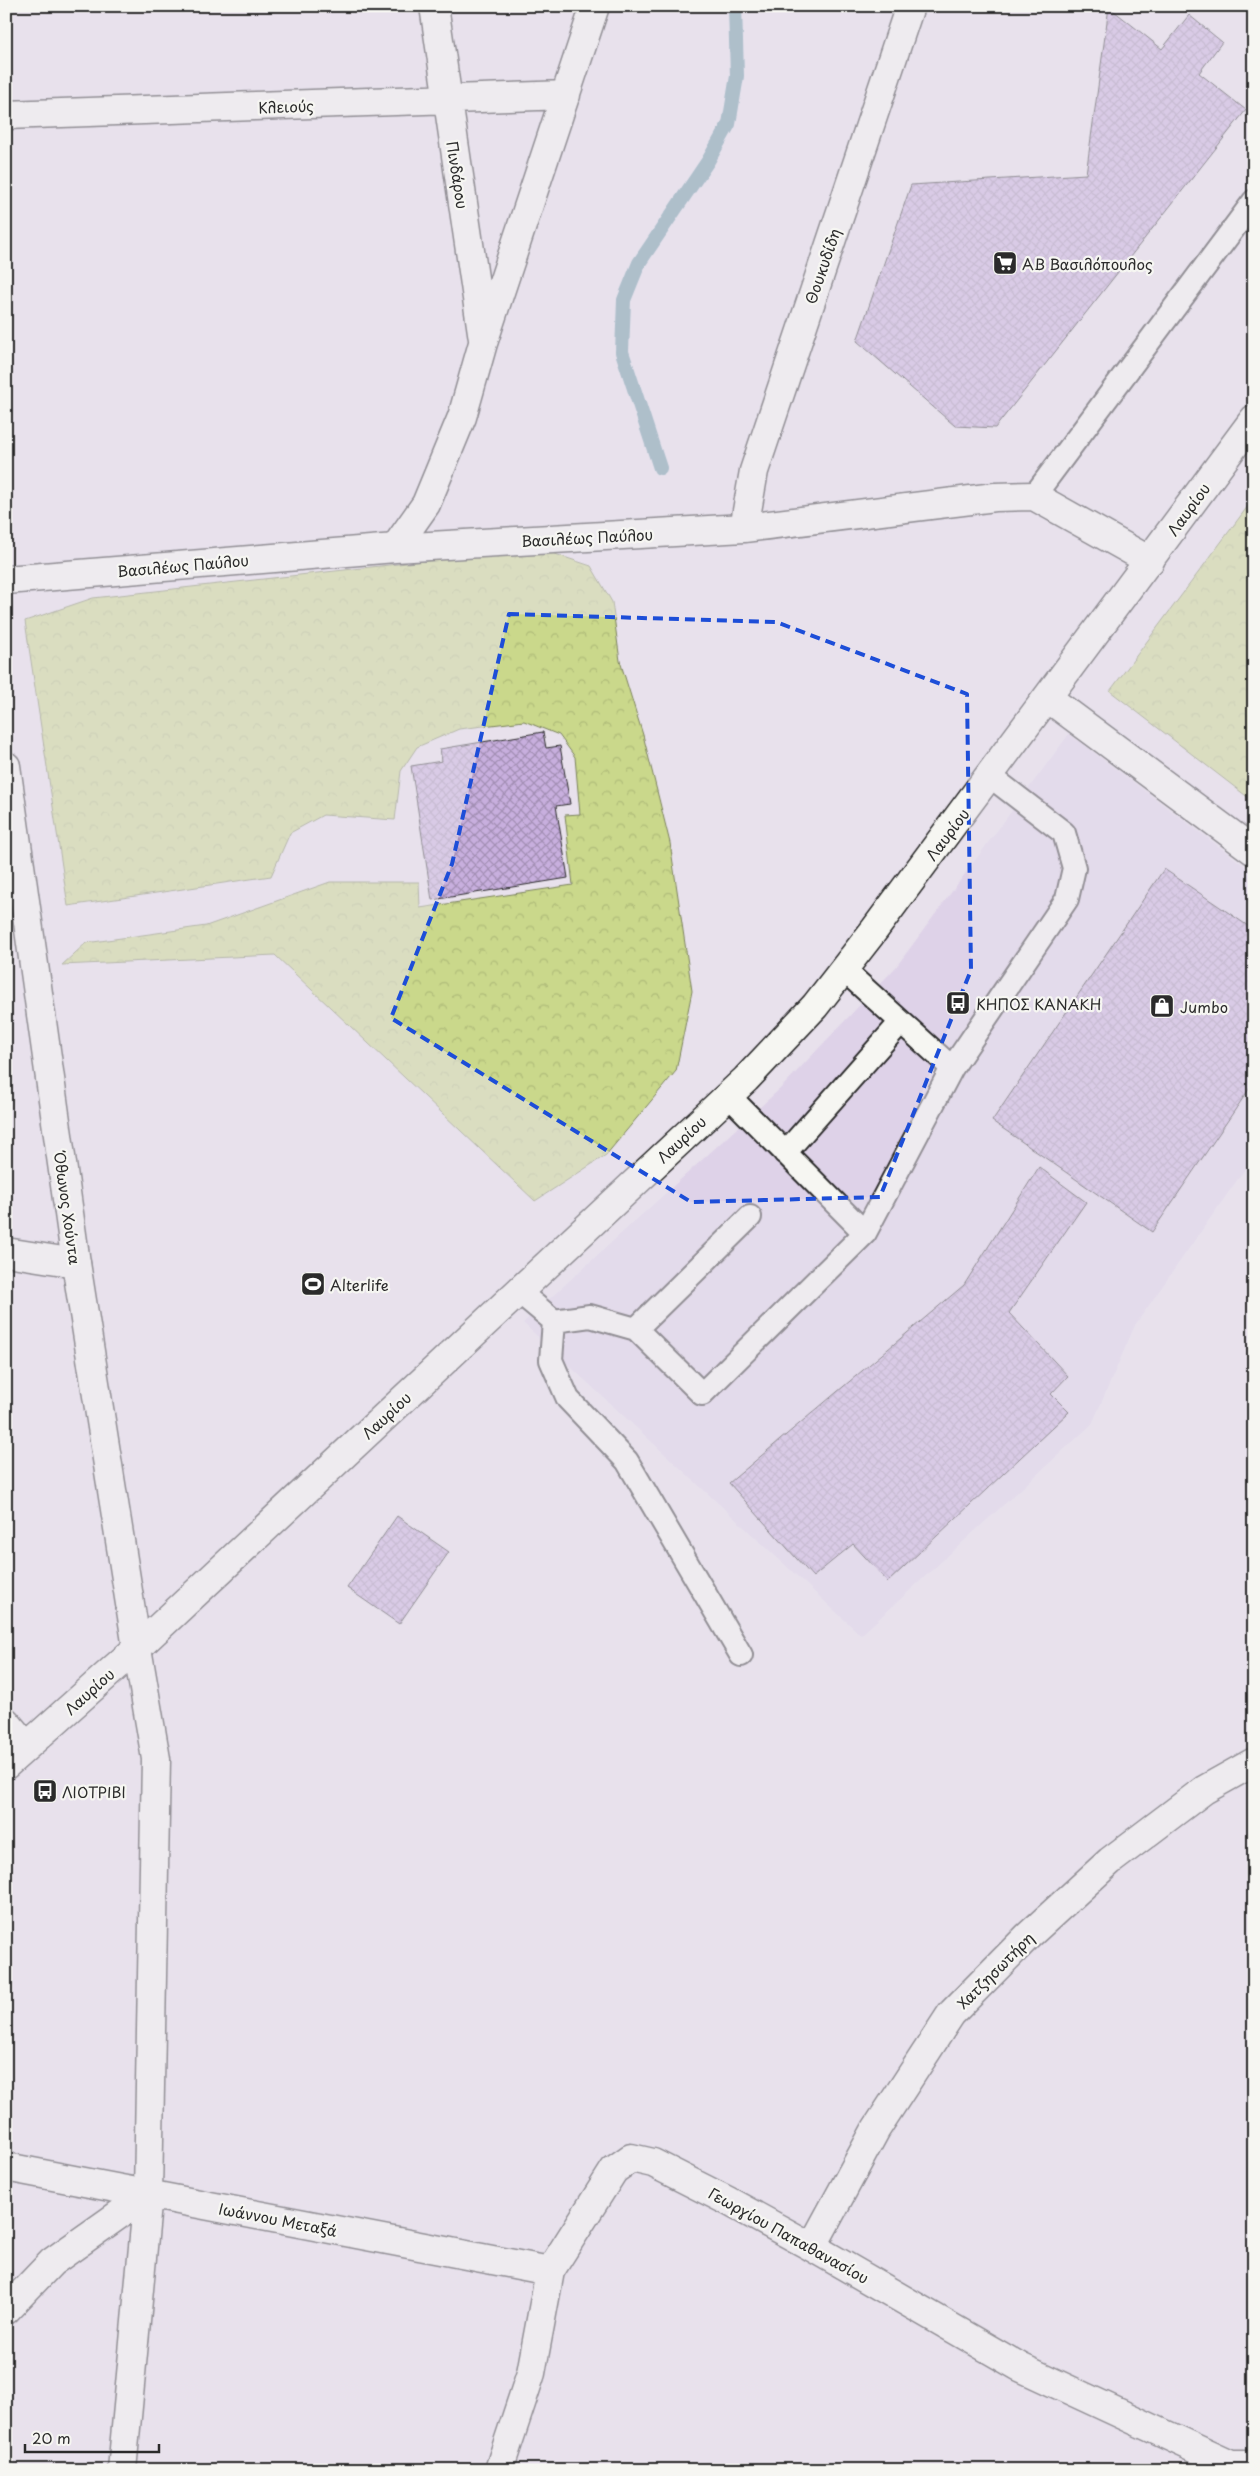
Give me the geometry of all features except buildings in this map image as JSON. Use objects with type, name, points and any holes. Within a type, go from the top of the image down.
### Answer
[{"type":"street","name":"Πινδάρου","points":[[434,6],[446,100],[483,343]]},
{"type":"street","points":[[395,548],[426,504],[462,417],[483,343],[595,6]]},
{"type":"street","name":"Θουκυδίδη","points":[[744,528],[754,471],[910,6]]},
{"type":"street","name":"Κλειούς","points":[[6,115],[566,95]]},
{"type":"street","name":"Λαυρίου","points":[[6,1765],[137,1648],[728,1095],[815,1006],[990,776],[1254,419]]},
{"type":"street","points":[[1034,496],[1150,561]]},
{"type":"street","name":"Βασιλέως Παύλου","points":[[6,580],[395,548],[744,528],[995,497],[1034,496]]},
{"type":"street","points":[[1048,698],[1254,851]]},
{"type":"street","name":"Όθωνος Χούντα","points":[[6,766],[76,1263],[156,1759],[148,2194],[122,2470]]},
{"type":"street","points":[[6,1252],[76,1263]]},
{"type":"street","points":[[6,1722],[26,1746]]},
{"type":"street","name":"Χατζησωτήρη","points":[[812,2246],[876,2128],[952,2014],[1028,1936],[1110,1861],[1204,1790],[1254,1762]]},
{"type":"street","name":"Γεωργίου Παπαθανασίου","points":[[499,2470],[531,2373],[550,2271],[614,2170],[630,2158],[653,2164],[812,2246],[1020,2367],[1241,2466]]},
{"type":"street","name":"Ιωάννου Μεταξά","points":[[6,2167],[550,2271]]},
{"type":"street","points":[[6,2310],[52,2262],[148,2194]]},
{"type":"lane","points":[[1034,496],[1254,201]]},
{"type":"lane","points":[[518,1291],[554,1321],[590,1316],[636,1329],[702,1394],[865,1233],[952,1068],[1067,899],[1074,868],[1064,833],[990,776]]},
{"type":"lane","points":[[844,970],[952,1068]]},
{"type":"lane","points":[[785,1153],[901,1022]]},
{"type":"lane","points":[[728,1095],[865,1233]]},
{"type":"lane","points":[[636,1329],[750,1217]]},
{"type":"lane","points":[[554,1321],[551,1360],[568,1399],[627,1461],[741,1655]]},
{"type":"highlighted area","points":[[509,614],[776,622],[967,694],[971,970],[880,1197],[691,1202],[391,1018],[452,864]]},
{"type":"shaded area","points":[[1069,734],[1254,873],[1254,1156],[1135,1325],[1092,1424],[861,1635],[523,1323],[782,1087],[896,967]]},
{"type":"green space","points":[[1254,498],[1254,802],[1110,691]]},
{"type":"green space","points":[[543,550],[591,566],[612,602],[620,661],[643,735],[670,843],[692,991],[676,1071],[606,1155],[535,1201],[275,955],[62,965],[86,943],[206,926],[330,882],[419,882],[420,908],[573,885],[565,815],[580,814],[575,757],[559,735],[524,721],[459,729],[417,747],[401,771],[395,820],[323,815],[290,833],[271,876],[68,906],[25,621],[93,598],[443,559]]},
{"type":"waterway","points":[[660,468],[622,352],[624,300],[639,263],[708,161],[729,124],[737,76],[735,6]]},
{"type":"place","name":"ΑΒ Βασιλόπουλος","points":[[1005,263]]},
{"type":"place","name":"ΚΗΠΟΣ ΚΑΝΑΚΗ","points":[[958,1003]]},
{"type":"place","name":"Jumbo","points":[[1162,1006]]},
{"type":"place","name":"Alterlife","points":[[313,1284]]},
{"type":"place","name":"ΛΙΟΤΡΙΒΙ","points":[[45,1791]]}]
